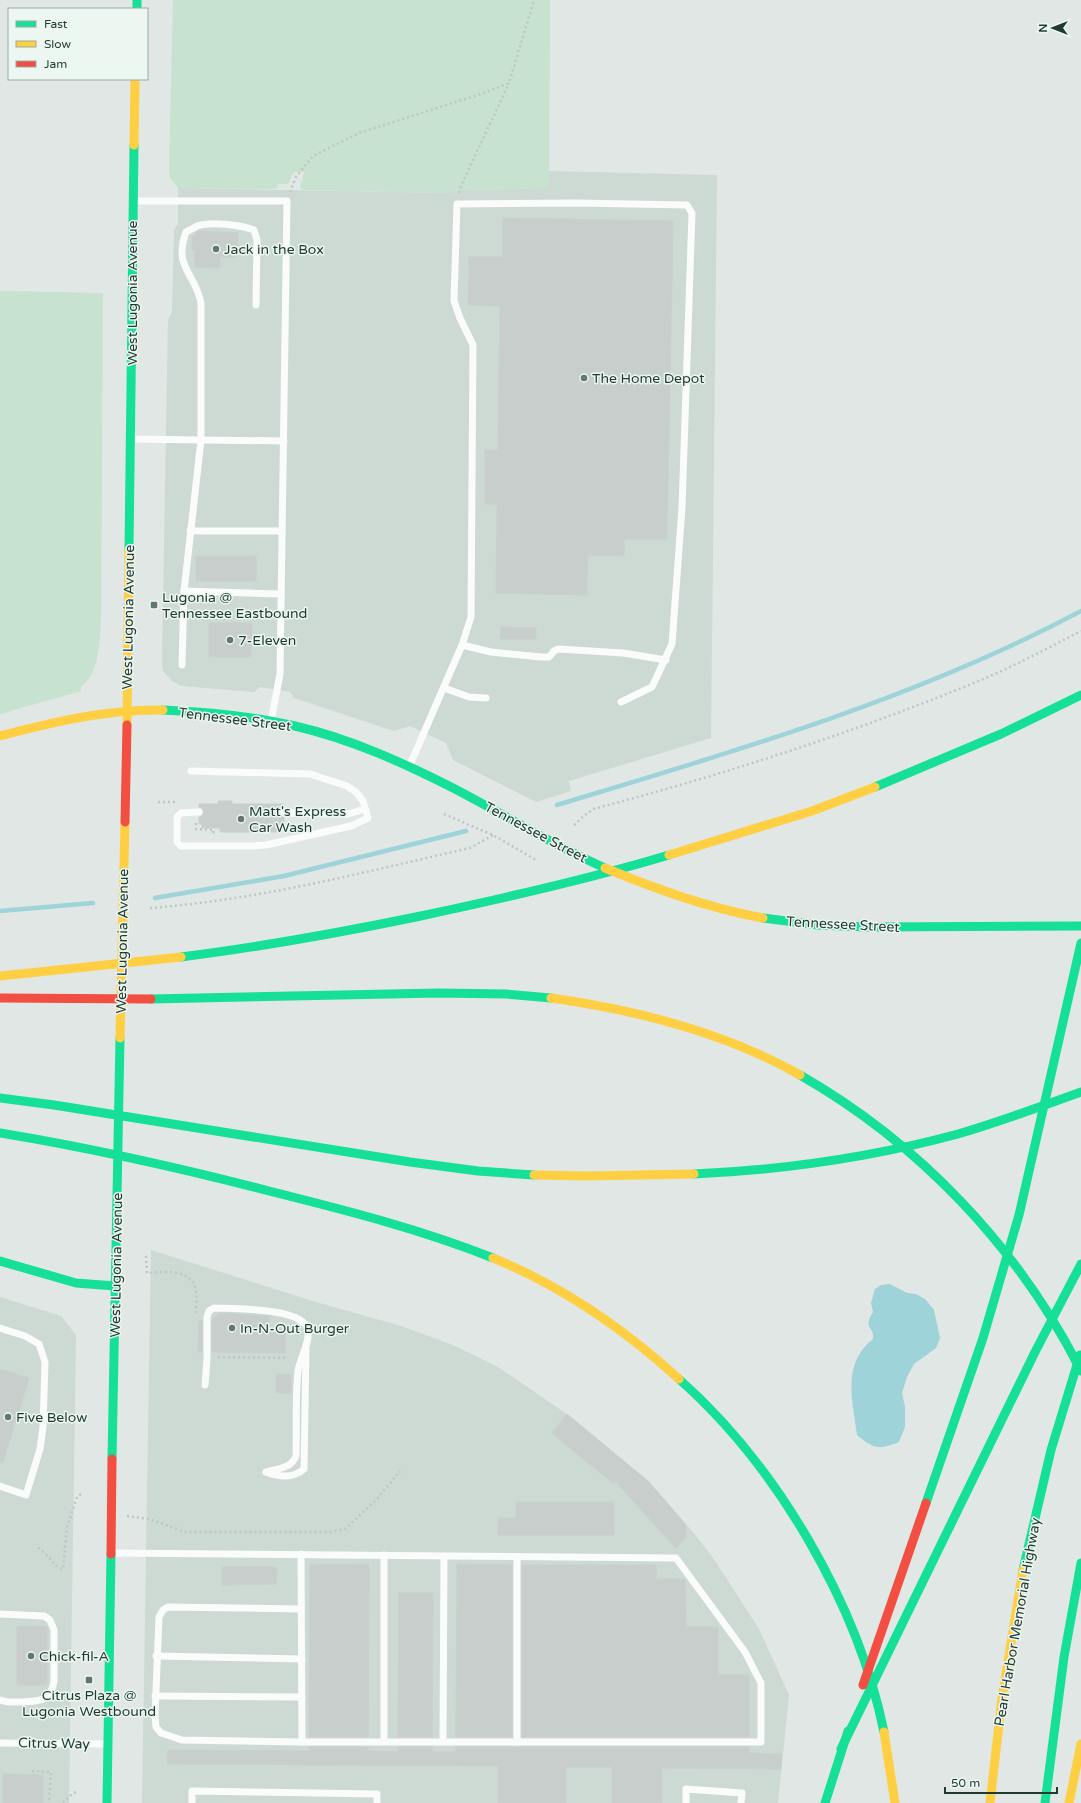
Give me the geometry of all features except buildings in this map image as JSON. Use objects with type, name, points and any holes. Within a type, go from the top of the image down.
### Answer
[{"type":"main road","name":"West Lugonia Avenue","points":[[107,1803],[110,1553],[127,711],[133,201],[136,80]]},
{"type":"main road","points":[[0,976],[246,949],[352,930],[503,899],[648,861],[812,810],[902,777],[1002,734],[1081,695]]},
{"type":"main road","name":"Tennessee Street","points":[[0,736],[50,723],[127,711],[172,711],[242,717],[271,722],[305,728],[341,740],[409,767],[472,798],[586,859],[654,887],[722,910],[759,918],[806,924],[854,927],[1081,926]]},
{"type":"main road","points":[[825,1803],[841,1749],[985,1331],[1019,1215],[1081,943]]},
{"type":"main road","points":[[0,998],[66,1000],[440,993],[508,994],[575,1000],[622,1009],[676,1024],[733,1044],[782,1067],[833,1094],[880,1127],[923,1164],[968,1208],[1005,1252],[1041,1299],[1071,1350],[1081,1371]]},
{"type":"main road","points":[[0,1098],[54,1105],[392,1160],[477,1171],[546,1176],[612,1176],[677,1175],[758,1169],[917,1144],[995,1121],[1081,1092]]},
{"type":"main road","points":[[0,1133],[53,1141],[192,1171],[383,1219],[455,1243],[526,1272],[587,1307],[645,1348],[721,1418],[746,1447],[776,1486],[806,1533],[836,1591],[858,1643],[876,1697],[888,1752],[895,1803]]},
{"type":"main road","points":[[0,1260],[76,1283],[115,1286]]},
{"type":"main road","points":[[841,1749],[1035,1352],[1081,1264]]},
{"type":"main road","name":"Pearl Harbor Memorial Highway","points":[[990,1803],[1002,1698],[1025,1561],[1051,1450],[1081,1350]]},
{"type":"main road","points":[[1045,1803],[1064,1657],[1081,1563]]},
{"type":"main road","points":[[1069,1803],[1081,1744]]},
{"type":"lane","points":[[133,201],[287,201],[280,674],[271,722]]},
{"type":"lane","points":[[409,767],[462,645],[471,617],[473,345],[460,318],[454,301],[457,204],[577,202],[687,205],[692,213],[682,508],[672,644],[666,660],[652,687],[621,702]]},
{"type":"lane","points":[[182,665],[184,591],[201,440],[201,303],[199,292],[183,262],[181,255],[186,232],[199,226],[243,226],[254,230],[257,240],[256,305]]},
{"type":"lane","points":[[131,439],[284,441]]},
{"type":"lane","points":[[190,531],[282,531]]},
{"type":"lane","points":[[184,591],[281,594]]},
{"type":"lane","points":[[462,645],[491,652],[541,657],[549,657],[554,650],[558,649],[623,653],[666,660]]},
{"type":"lane","points":[[444,688],[469,697],[486,698]]},
{"type":"lane","points":[[191,771],[310,774],[347,786],[356,792],[363,801],[368,818],[351,826],[266,844],[252,846],[181,846],[176,842],[177,817],[181,813],[197,812]]},
{"type":"lane","points":[[284,813],[348,814],[365,810]]},
{"type":"lane","points":[[204,1385],[207,1317],[209,1311],[214,1308],[262,1310],[294,1317],[304,1323],[308,1328],[306,1345],[306,1429],[304,1469],[294,1475],[278,1476],[266,1472],[288,1466],[294,1462],[296,1456],[298,1371],[306,1345]]},
{"type":"lane","points":[[0,1328],[25,1336],[38,1344],[46,1362],[44,1427],[40,1449],[26,1495],[0,1486]]},
{"type":"lane","points":[[110,1553],[676,1558],[745,1652],[761,1683],[761,1742],[302,1742],[182,1740],[169,1737],[161,1733],[156,1726],[156,1656],[159,1617],[163,1610],[168,1607],[301,1609]]},
{"type":"lane","points":[[301,1554],[302,1742]]},
{"type":"lane","points":[[384,1555],[384,1742]]},
{"type":"lane","points":[[443,1742],[444,1556]]},
{"type":"lane","points":[[517,1557],[517,1742]]},
{"type":"lane","points":[[0,1614],[44,1616],[53,1625],[54,1645],[53,1688],[47,1697],[39,1701],[7,1702],[0,1700]]},
{"type":"lane","points":[[156,1656],[302,1659]]},
{"type":"lane","points":[[156,1696],[302,1697]]},
{"type":"lane","name":"Citrus Way","points":[[0,1743],[108,1744]]},
{"type":"lane","points":[[686,1803],[686,1789],[742,1793],[741,1803]]},
{"type":"lane","points":[[192,1803],[192,1791],[377,1794],[377,1803]]},
{"type":"path","points":[[457,204],[461,186],[509,82],[534,0]]},
{"type":"path","points":[[287,201],[296,177],[312,156],[359,133],[484,93],[509,82]]},
{"type":"path","points":[[574,825],[584,815],[594,809],[679,787],[870,723],[987,677],[1081,631]]},
{"type":"path","points":[[158,802],[181,802]]},
{"type":"path","points":[[197,812],[196,829],[214,830],[213,834],[221,834]]},
{"type":"path","points":[[444,814],[493,836],[536,860]]},
{"type":"path","points":[[150,908],[213,901],[310,885],[470,848],[493,836]]},
{"type":"path","points":[[111,1514],[149,1519],[185,1532],[329,1532],[346,1529],[376,1500],[400,1472]]},
{"type":"path","points":[[38,1548],[45,1552],[56,1567],[63,1569],[67,1526],[77,1497],[82,1493]]},
{"type":"path","points":[[32,1771],[51,1772],[49,1803]]},
{"type":"path","points":[[63,1803],[73,1793],[77,1792]]},
{"type":"shaded area","points":[[548,171],[717,175],[711,738],[569,781],[571,791],[536,802],[453,760],[446,743],[410,726],[394,731],[294,698],[290,692],[260,687],[254,692],[181,686],[172,681],[163,671],[162,663],[168,320],[172,312],[174,231],[178,223],[178,188],[445,193],[469,190],[548,188]]},
{"type":"shaded area","points":[[151,1250],[316,1302],[401,1326],[453,1345],[498,1367],[561,1410],[649,1482],[692,1531],[714,1559],[759,1629],[789,1695],[778,1803],[142,1803]]},
{"type":"shaded area","points":[[0,1297],[61,1316],[76,1335],[69,1803],[0,1803]]},
{"type":"green space","points":[[173,0],[550,0],[549,188],[469,190],[445,193],[303,190],[300,188],[304,172],[294,172],[288,184],[278,184],[276,189],[178,188],[170,178],[169,171]]},
{"type":"green space","points":[[0,291],[103,293],[101,622],[99,648],[95,666],[92,674],[81,687],[81,691],[0,714]]},
{"type":"water","points":[[890,1284],[907,1293],[916,1294],[925,1299],[934,1310],[940,1338],[936,1348],[914,1364],[907,1377],[902,1393],[905,1407],[905,1427],[899,1442],[876,1447],[857,1435],[852,1396],[853,1371],[856,1360],[863,1349],[873,1339],[869,1322],[873,1312],[871,1303],[875,1289],[881,1285]]},
{"type":"waterway","points":[[557,805],[758,743],[890,697],[955,671],[1081,611]]},
{"type":"waterway","points":[[155,898],[284,876],[466,831]]},
{"type":"waterway","points":[[0,911],[93,903]]},
{"type":"traffic: fast","points":[[137,0],[137,8]]},
{"type":"traffic: fast","points":[[129,550],[134,145]]},
{"type":"traffic: fast","points":[[875,787],[1001,734],[1081,695]]},
{"type":"traffic: fast","points":[[163,710],[213,713],[263,720],[316,731],[357,745],[436,779],[529,830],[605,868]]},
{"type":"traffic: fast","points":[[181,957],[299,939],[416,917],[543,889],[669,855]]},
{"type":"traffic: fast","points":[[763,918],[818,925],[868,927],[1081,926]]},
{"type":"traffic: fast","points":[[926,1503],[983,1338],[1019,1215],[1081,943]]},
{"type":"traffic: fast","points":[[151,999],[439,993],[506,994],[551,998]]},
{"type":"traffic: fast","points":[[112,1459],[120,1038]]},
{"type":"traffic: fast","points":[[800,1075],[844,1102],[885,1133],[925,1166],[962,1202],[996,1241],[1028,1282],[1056,1326],[1081,1371]]},
{"type":"traffic: fast","points":[[694,1174],[794,1166],[860,1156],[958,1134],[1081,1092]]},
{"type":"traffic: fast","points":[[0,1098],[54,1105],[410,1162],[478,1171],[534,1175]]},
{"type":"traffic: fast","points":[[0,1133],[135,1159],[297,1198],[410,1229],[493,1258]]},
{"type":"traffic: fast","points":[[0,1261],[76,1283],[115,1286]]},
{"type":"traffic: fast","points":[[841,1749],[1035,1352],[1081,1264]]},
{"type":"traffic: fast","points":[[1023,1570],[1051,1450],[1080,1355]]},
{"type":"traffic: fast","points":[[679,1379],[715,1414],[749,1453],[780,1495],[808,1540],[834,1587],[855,1635],[872,1684],[884,1732]]},
{"type":"traffic: fast","points":[[107,1803],[111,1554]]},
{"type":"traffic: fast","points":[[1045,1803],[1064,1657],[1081,1563]]},
{"type":"traffic: fast","points":[[825,1803],[848,1731]]},
{"type":"traffic: slow","points":[[134,145],[135,80]]},
{"type":"traffic: slow","points":[[127,725],[129,550]]},
{"type":"traffic: slow","points":[[0,736],[81,717],[142,710],[163,710]]},
{"type":"traffic: slow","points":[[669,855],[812,811],[875,787]]},
{"type":"traffic: slow","points":[[120,1038],[125,822]]},
{"type":"traffic: slow","points":[[605,868],[682,897],[722,909],[763,918]]},
{"type":"traffic: slow","points":[[0,976],[181,957]]},
{"type":"traffic: slow","points":[[551,998],[616,1009],[679,1025],[741,1047],[800,1075]]},
{"type":"traffic: slow","points":[[534,1175],[587,1176],[694,1174]]},
{"type":"traffic: slow","points":[[493,1258],[519,1269],[568,1295],[614,1326],[679,1379]]},
{"type":"traffic: slow","points":[[990,1803],[1002,1698],[1023,1570]]},
{"type":"traffic: slow","points":[[884,1732],[895,1803]]},
{"type":"traffic: slow","points":[[1069,1803],[1081,1744]]},
{"type":"traffic: jam","points":[[125,822],[127,725]]},
{"type":"traffic: jam","points":[[0,998],[151,999]]},
{"type":"traffic: jam","points":[[111,1554],[112,1459]]},
{"type":"traffic: jam","points":[[863,1685],[926,1503]]},
{"type":"place","name":"Jack in the Box","points":[[216,249]]},
{"type":"place","name":"The Home Depot","points":[[584,378]]},
{"type":"place","name":"Lugonia @ Tennessee Eastbound","points":[[154,605]]},
{"type":"place","name":"7-Eleven","points":[[230,640]]},
{"type":"place","name":"Matt's Express Car Wash","points":[[241,819]]},
{"type":"place","name":"In-N-Out Burger","points":[[232,1328]]},
{"type":"place","name":"Five Below","points":[[8,1417]]},
{"type":"place","name":"Chick-fil-A","points":[[31,1656]]},
{"type":"place","name":"Citrus Plaza @ Lugonia Westbound","points":[[89,1680]]}]
